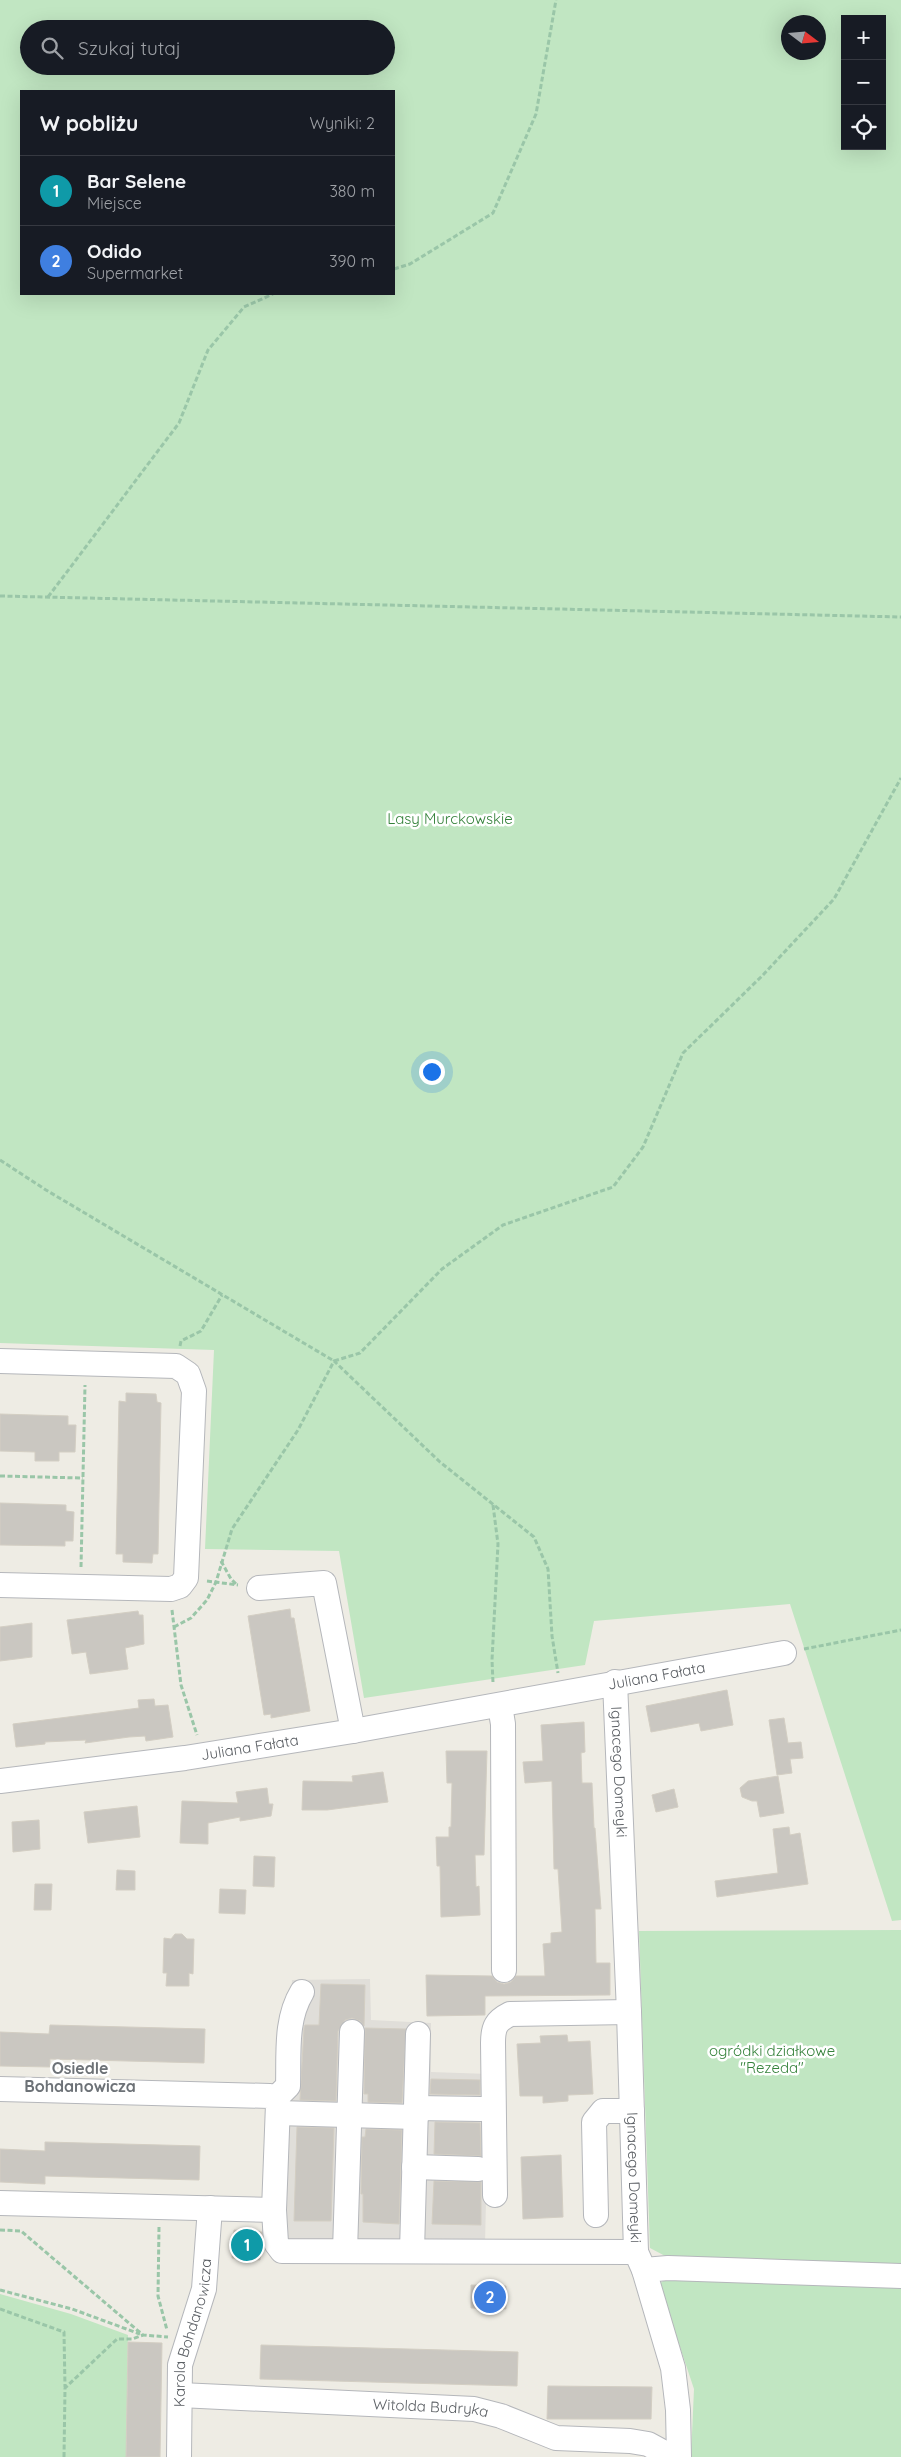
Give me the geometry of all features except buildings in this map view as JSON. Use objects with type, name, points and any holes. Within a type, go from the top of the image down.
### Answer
[{"type":"street","points":[[0,1361],[176,1366],[188,1374],[194,1391],[179,1584],[0,1585]]},
{"type":"street","points":[[248,1586],[324,1584],[353,1732]]},
{"type":"street","name":"Juliana Fałata","points":[[0,1781],[206,1755],[353,1732],[784,1652]]},
{"type":"street","name":"Ignacego Domeyki","points":[[615,1682],[632,2111],[640,2261],[673,2368],[678,2410],[679,2457]]},
{"type":"street","points":[[497,1706],[503,1724],[504,1970]]},
{"type":"street","points":[[302,1992],[293,2006],[290,2020],[288,2086],[277,2105],[274,2210],[276,2243],[282,2251],[412,2250],[640,2261],[668,2268],[901,2276]]},
{"type":"street","points":[[495,2195],[493,2029],[499,2019],[510,2014],[629,2012]]},
{"type":"street","points":[[345,2251],[352,2032]]},
{"type":"street","points":[[412,2250],[418,2034]]},
{"type":"street","points":[[0,2089],[277,2105],[350,2115],[481,2109]]},
{"type":"street","points":[[596,2215],[594,2122],[603,2111],[632,2111]]},
{"type":"street","points":[[414,2167],[478,2169]]},
{"type":"street","points":[[0,2203],[274,2210]]},
{"type":"street","name":"Karola Bohdanowicza","points":[[179,2457],[180,2365],[204,2289],[210,2208]]},
{"type":"street","name":"Witolda Budryka","points":[[180,2396],[474,2409],[501,2416],[556,2438],[639,2442],[648,2444],[672,2457]]},
{"type":"path","points":[[395,269],[410,264],[493,213],[536,114],[556,0]]},
{"type":"path","points":[[47,598],[179,423],[208,350],[244,306],[270,295]]},
{"type":"path","points":[[0,596],[901,617]]},
{"type":"path","points":[[174,1627],[191,1618],[207,1600],[216,1582],[232,1529],[298,1430],[334,1361],[360,1353],[442,1269],[503,1225],[613,1187],[643,1147],[682,1052],[762,976],[834,899],[901,778]]},
{"type":"path","points":[[0,1160],[334,1361],[440,1462],[534,1536],[548,1569],[552,1636],[562,1693]]},
{"type":"path","points":[[176,1366],[181,1341],[200,1331],[222,1294]]},
{"type":"path","points":[[81,1568],[85,1377]]},
{"type":"path","points":[[0,1476],[83,1478]]},
{"type":"path","points":[[492,1504],[498,1544],[492,1660],[497,1706]]},
{"type":"path","points":[[221,1561],[231,1579],[248,1586]]},
{"type":"path","points":[[206,1755],[195,1732],[181,1685],[174,1627],[179,1584],[216,1582],[248,1586]]},
{"type":"path","points":[[784,1652],[901,1630]]},
{"type":"path","points":[[0,2290],[72,2309],[143,2335],[169,2337],[158,2296],[160,2207]]},
{"type":"path","points":[[0,2230],[21,2231],[143,2335]]},
{"type":"path","points":[[0,2309],[64,2332],[64,2457]]},
{"type":"path","points":[[65,2388],[117,2339],[132,2340],[143,2335]]},
{"type":"shaded area","points":[[370,1979],[371,2020],[431,2023],[431,2072],[489,2074],[485,2244],[284,2244],[292,1980]]},
{"type":"green space","name":"Lasy Murckowskie","points":[[0,0],[901,0],[901,1920],[892,1921],[790,1604],[594,1621],[585,1665],[364,1698],[339,1551],[205,1549],[214,1350],[0,1343]]},
{"type":"green space","name":"ogródki działkowe \"Rezeda\"","points":[[901,1930],[901,2457],[691,2457],[694,2389],[659,2284],[670,2276],[667,2257],[650,2248],[639,1931]]},
{"type":"green space","points":[[0,2294],[71,2314],[128,2335],[126,2457],[0,2457]]},
{"type":"place","name":"Bar Selene","points":[[247,2245]]},
{"type":"place","name":"Odido","points":[[490,2297]]},
{"type":"district","name":"Osiedle Bohdanowicza","points":[[80,2077]]}]
